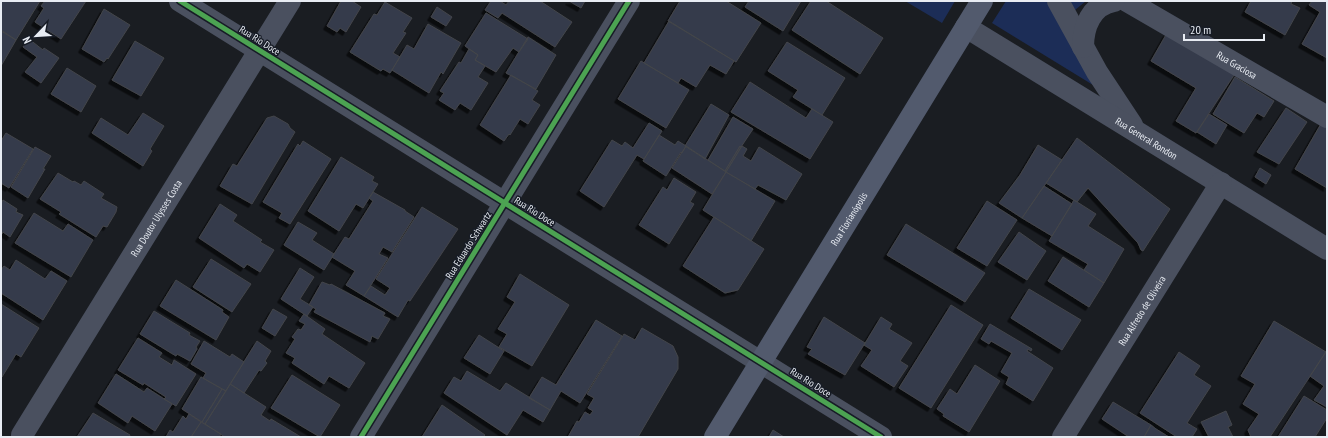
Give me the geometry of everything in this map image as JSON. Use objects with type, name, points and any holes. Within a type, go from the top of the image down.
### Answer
[{"type":"main road","name":"Rua Florianópolis","points":[[715,437],[982,1]]},
{"type":"street","name":"Rua Rio Doce","points":[[180,1],[881,437]]},
{"type":"street","name":"Rua Doutor Ulysses Costa","points":[[22,435],[290,1]]},
{"type":"street","name":"Rua Eduardo Schwartz","points":[[361,437],[629,1]]},
{"type":"street","points":[[1058,1],[1110,94],[1136,132]]},
{"type":"street","points":[[1083,47],[1083,33],[1088,20],[1098,9],[1114,1]]},
{"type":"street","name":"Rua Graciosa","points":[[1126,1],[1327,117]]},
{"type":"street","name":"Rua General Rondon","points":[[966,27],[1327,249]]},
{"type":"street","name":"Rua Alfredo de Oliveira","points":[[1063,437],[1221,183]]},
{"type":"shaded area","points":[[905,1],[955,1],[942,23]]},
{"type":"shaded area","points":[[1006,1],[1047,1],[1093,85],[992,23]]},
{"type":"shaded area","points":[[1070,1],[1086,1],[1075,10]]},
{"type":"building","points":[[1,1],[40,1],[16,40],[1,30]]},
{"type":"building","points":[[45,1],[86,1],[61,39],[35,22],[44,8],[41,6]]},
{"type":"building","points":[[341,1],[352,1],[361,7],[346,32],[340,28],[337,32],[327,26]]},
{"type":"building","points":[[491,1],[500,1],[506,5],[509,1],[540,1],[572,22],[555,47],[502,13],[498,18],[485,10]]},
{"type":"building","points":[[569,1],[585,1],[581,8]]},
{"type":"building","points":[[680,1],[726,1],[761,23],[736,62],[668,21]]},
{"type":"building","points":[[749,1],[801,1],[783,31],[745,7]]},
{"type":"building","points":[[811,1],[826,1],[883,38],[860,74],[792,30]]},
{"type":"building","points":[[1251,1],[1292,1],[1291,4],[1300,8],[1285,35],[1245,12]]},
{"type":"building","points":[[1312,1],[1327,1],[1327,58],[1302,44],[1320,12],[1309,5]]},
{"type":"building","points":[[385,2],[412,18],[403,32],[406,33],[393,53],[400,57],[390,73],[383,69],[381,71],[350,52],[374,14],[377,15]]},
{"type":"building","points":[[437,7],[452,17],[446,26],[431,17]]},
{"type":"building","points":[[104,9],[130,25],[108,59],[107,58],[104,62],[82,49]]},
{"type":"building","points":[[486,13],[528,39],[519,52],[513,48],[496,72],[475,60],[478,55],[465,46]]},
{"type":"building","points":[[669,21],[734,61],[726,74],[710,65],[696,87],[681,78],[678,83],[644,63]]},
{"type":"building","points":[[428,24],[461,43],[443,74],[441,72],[429,93],[392,70],[407,45],[414,49]]},
{"type":"building","points":[[1,31],[16,40],[1,66]]},
{"type":"building","points":[[1167,33],[1236,72],[1196,133],[1176,121],[1196,88],[1151,61]]},
{"type":"building","points":[[528,37],[556,55],[536,89],[506,73]]},
{"type":"building","points":[[29,39],[43,50],[44,48],[59,58],[41,83],[25,72],[37,57],[23,47]]},
{"type":"building","points":[[135,41],[164,58],[141,96],[112,80]]},
{"type":"building","points":[[787,42],[845,78],[822,115],[793,97],[798,90],[768,71]]},
{"type":"building","points":[[469,49],[478,55],[475,60],[485,66],[478,77],[488,83],[471,110],[460,103],[455,110],[439,100],[444,93],[440,91],[459,62],[461,63]]},
{"type":"building","points":[[641,61],[689,90],[666,128],[618,99]]},
{"type":"building","points":[[67,68],[96,86],[81,112],[51,94]]},
{"type":"building","points":[[511,75],[538,91],[532,100],[540,105],[528,124],[520,119],[510,135],[509,134],[504,141],[480,125]]},
{"type":"building","points":[[1235,77],[1274,101],[1264,117],[1257,113],[1244,133],[1213,114]]},
{"type":"building","points":[[750,82],[806,118],[812,109],[833,122],[810,159],[731,112]]},
{"type":"building","points":[[711,104],[729,115],[705,159],[685,146]]},
{"type":"building","points":[[1286,108],[1307,122],[1279,164],[1257,152]]},
{"type":"building","points":[[143,113],[164,126],[150,149],[152,151],[143,166],[92,133],[101,118],[128,135]]},
{"type":"building","points":[[1209,114],[1227,125],[1216,144],[1197,132]]},
{"type":"building","points":[[274,116],[288,124],[295,132],[252,204],[220,186],[233,164],[237,166],[267,118]]},
{"type":"building","points":[[733,117],[753,129],[741,147],[740,146],[725,171],[708,160]]},
{"type":"building","points":[[1322,122],[1327,125],[1327,188],[1295,169]]},
{"type":"building","points":[[649,123],[662,131],[644,159],[637,155],[604,207],[580,191],[612,140],[622,146],[625,142],[633,148]]},
{"type":"building","points":[[6,133],[33,149],[9,188],[1,183],[1,141]]},
{"type":"building","points":[[659,135],[675,145],[678,141],[686,146],[666,176],[643,161]]},
{"type":"building","points":[[1077,138],[1170,209],[1143,251],[1138,243],[1088,188],[1077,202],[1046,183]]},
{"type":"building","points":[[303,141],[331,159],[290,224],[279,218],[282,213],[263,202],[298,144],[300,146]]},
{"type":"building","points":[[1038,145],[1062,160],[1022,218],[999,203],[1020,175]]},
{"type":"building","points":[[686,146],[726,172],[712,194],[672,168]]},
{"type":"building","points":[[740,146],[741,147],[726,172],[725,171]]},
{"type":"building","points":[[742,146],[747,149],[743,156],[751,161],[759,147],[802,174],[786,200],[758,185],[755,189],[726,172]]},
{"type":"building","points":[[35,147],[51,156],[28,198],[11,187]]},
{"type":"building","points":[[341,157],[374,177],[372,181],[378,184],[363,208],[356,204],[339,231],[308,211]]},
{"type":"building","points":[[1260,168],[1271,175],[1266,184],[1255,177]]},
{"type":"building","points":[[726,172],[775,201],[751,241],[703,210]]},
{"type":"building","points":[[58,173],[81,185],[84,181],[104,194],[101,198],[117,207],[116,212],[107,227],[103,226],[96,237],[59,214],[61,212],[40,199]]},
{"type":"building","points":[[674,178],[696,192],[690,202],[694,204],[669,244],[639,225],[663,187],[667,190]]},
{"type":"building","points":[[1044,186],[1072,204],[1052,236],[1022,218]]},
{"type":"building","points":[[373,192],[405,210],[414,217],[392,252],[383,247],[379,254],[388,258],[364,296],[346,285],[355,271],[332,257],[345,237],[349,239],[373,201],[369,198]]},
{"type":"building","points":[[3,200],[17,209],[16,212],[23,215],[10,237],[3,232],[1,235],[1,204]]},
{"type":"building","points":[[1074,200],[1096,214],[1088,226],[1124,249],[1104,283],[1084,270],[1088,264],[1049,241]]},
{"type":"building","points":[[987,201],[1017,220],[987,266],[957,248]]},
{"type":"building","points":[[220,204],[237,215],[233,221],[262,240],[260,242],[274,250],[260,272],[247,264],[244,268],[199,238]]},
{"type":"building","points":[[422,207],[458,229],[410,301],[408,300],[398,317],[364,296],[371,286],[385,295],[390,288],[376,279]]},
{"type":"building","points":[[34,213],[63,231],[68,224],[93,240],[71,277],[15,243]]},
{"type":"building","points":[[714,217],[764,249],[738,290],[725,293],[683,266]]},
{"type":"building","points":[[298,222],[317,233],[312,240],[334,254],[324,270],[284,245]]},
{"type":"building","points":[[906,224],[985,273],[965,302],[887,255]]},
{"type":"building","points":[[1019,232],[1046,251],[1027,280],[998,262]]},
{"type":"building","points":[[1063,257],[1104,283],[1089,307],[1048,281]]},
{"type":"building","points":[[211,259],[251,284],[232,312],[193,287]]},
{"type":"building","points":[[16,260],[45,279],[51,271],[67,281],[43,320],[1,293],[1,270],[4,266],[10,270]]},
{"type":"building","points":[[300,268],[314,277],[300,299],[313,307],[307,316],[281,299]]},
{"type":"building","points":[[520,274],[569,305],[532,366],[499,347],[507,334],[498,329],[515,302],[507,297]]},
{"type":"building","points":[[176,280],[223,310],[222,312],[229,317],[216,340],[160,306]]},
{"type":"building","points":[[322,282],[331,284],[385,313],[383,316],[390,319],[378,339],[372,336],[370,342],[314,312],[316,309],[309,305]]},
{"type":"building","points":[[1029,289],[1081,320],[1062,350],[1011,318]]},
{"type":"building","points":[[1,304],[39,328],[21,357],[16,354],[2,377]]},
{"type":"building","points":[[951,305],[983,325],[931,408],[899,388]]},
{"type":"building","points":[[273,309],[287,317],[275,336],[262,328]]},
{"type":"building","points":[[154,311],[190,333],[189,335],[200,341],[190,361],[177,354],[176,356],[140,334]]},
{"type":"building","points":[[304,314],[325,329],[322,334],[365,363],[349,388],[329,376],[324,384],[292,363],[295,358],[286,353],[295,339],[292,337],[298,329],[301,330],[305,324],[299,321]]},
{"type":"building","points":[[824,317],[865,343],[845,375],[808,354],[812,349],[807,347]]},
{"type":"building","points":[[881,317],[892,324],[889,329],[912,343],[900,361],[908,366],[894,387],[861,366],[872,350],[864,345]]},
{"type":"building","points":[[596,320],[622,336],[580,403],[561,391],[550,410],[529,398],[542,377],[556,385]]},
{"type":"building","points":[[1274,321],[1326,352],[1270,437],[1251,437],[1248,430],[1259,414],[1243,404],[1255,384],[1241,376]]},
{"type":"building","points":[[990,324],[1032,349],[1031,351],[1028,349],[1027,351],[1053,368],[1033,401],[1006,384],[1009,377],[1001,372],[1012,353],[991,341],[989,344],[981,339]]},
{"type":"building","points":[[642,328],[673,346],[678,357],[678,369],[638,437],[568,437],[577,421],[579,422],[585,412],[590,415],[593,411],[588,408],[594,398],[587,394],[624,334],[635,340]]},
{"type":"building","points":[[479,335],[504,351],[490,374],[464,358]]},
{"type":"building","points":[[138,338],[162,353],[159,357],[172,365],[174,360],[196,374],[176,406],[164,399],[166,397],[144,383],[143,385],[118,370]]},
{"type":"building","points":[[204,341],[230,357],[232,354],[244,362],[226,391],[203,378],[206,373],[191,364]]},
{"type":"building","points":[[257,341],[271,351],[265,361],[267,363],[261,371],[259,370],[244,393],[230,384]]},
{"type":"building","points":[[1327,350],[1327,407],[1314,400],[1324,386],[1310,376]]},
{"type":"building","points":[[1179,352],[1200,366],[1194,375],[1211,386],[1187,423],[1197,429],[1192,437],[1177,437],[1140,413]]},
{"type":"building","points":[[975,365],[1000,381],[969,432],[943,416],[944,414],[937,409],[950,389],[957,394]]},
{"type":"building","points":[[467,371],[500,391],[506,383],[550,410],[543,422],[523,410],[507,435],[444,393],[454,377],[461,381]]},
{"type":"building","points":[[116,374],[144,392],[147,388],[172,404],[155,431],[132,416],[128,423],[98,403]]},
{"type":"building","points":[[292,375],[340,405],[320,437],[271,408]]},
{"type":"building","points":[[201,377],[222,389],[202,422],[182,409]]},
{"type":"building","points":[[230,384],[266,407],[261,415],[270,421],[271,419],[301,437],[225,437],[205,424]]},
{"type":"building","points":[[222,389],[226,391],[205,424],[202,422]]},
{"type":"building","points":[[1304,396],[1327,410],[1327,418],[1315,437],[1278,437]]},
{"type":"building","points":[[1113,402],[1151,425],[1144,437],[1129,437],[1102,419]]},
{"type":"building","points":[[442,405],[485,435],[483,437],[422,437]]},
{"type":"building","points":[[1226,411],[1232,425],[1228,427],[1233,437],[1209,437],[1201,422]]},
{"type":"building","points":[[93,413],[130,435],[129,437],[77,437]]},
{"type":"building","points":[[189,414],[201,422],[191,437],[166,437],[170,430],[173,432],[183,416],[186,419]]},
{"type":"building","points":[[201,422],[221,434],[219,437],[191,437]]},
{"type":"building","points":[[1151,425],[1156,429],[1169,437],[1144,437]]},
{"type":"building","points":[[773,430],[784,437],[769,437]]},
{"type":"cycle path","points":[[180,1],[881,437]]},
{"type":"cycle path","points":[[361,437],[629,1]]}]
